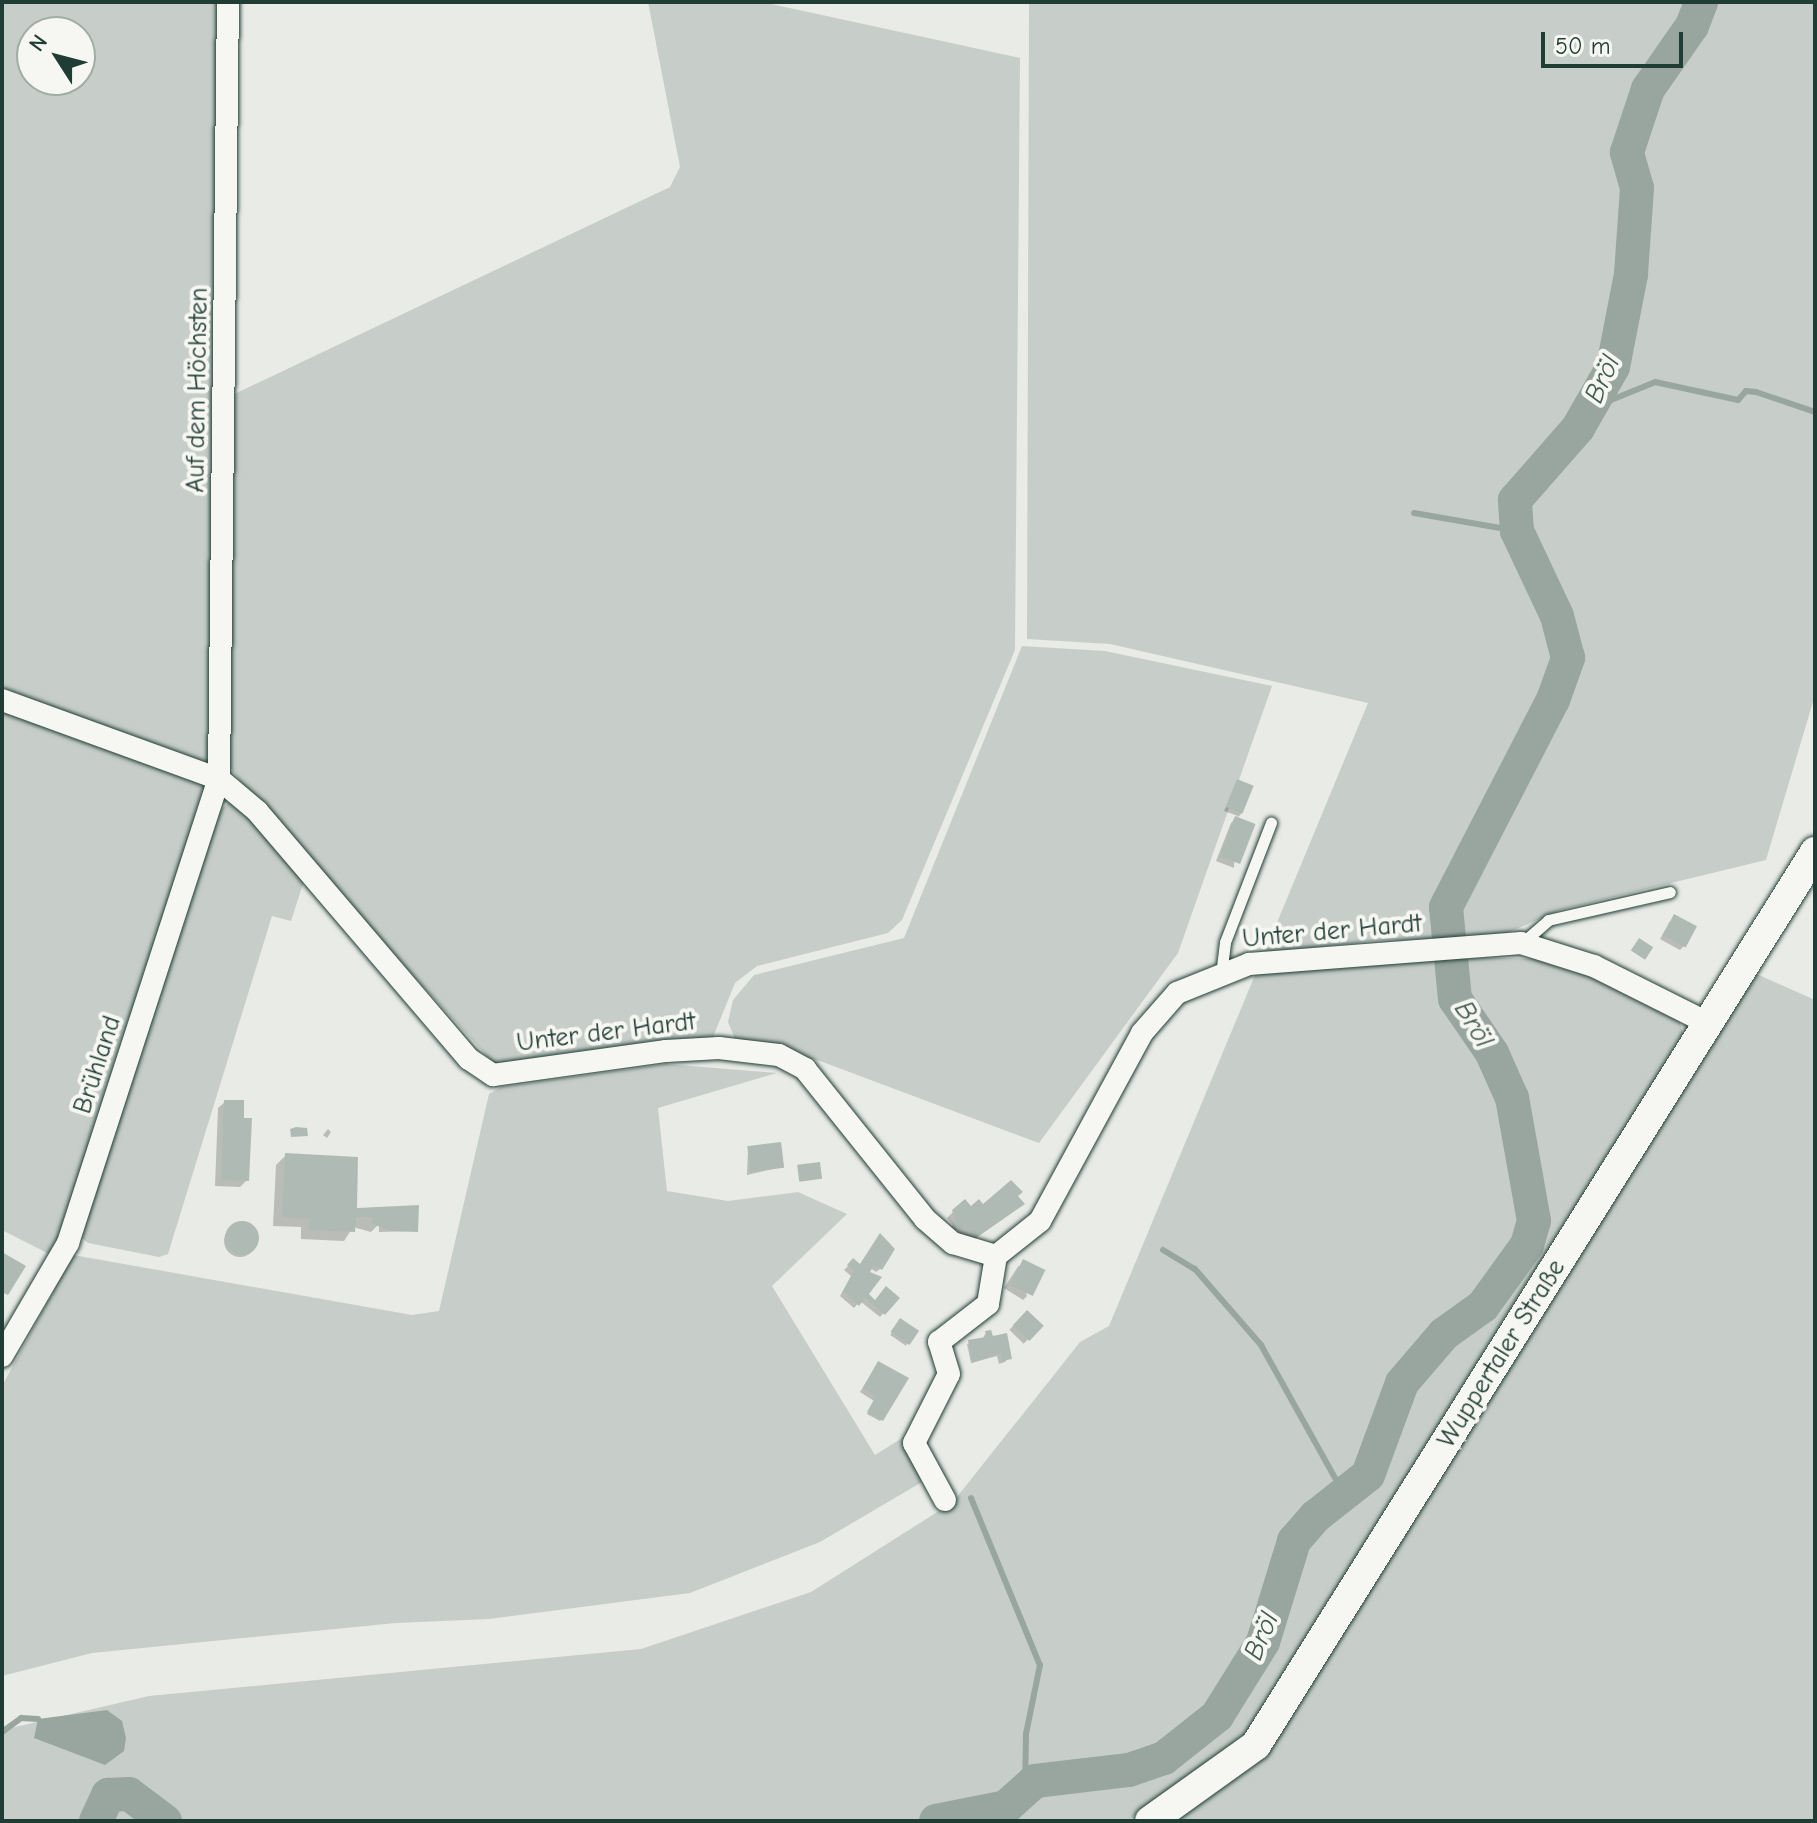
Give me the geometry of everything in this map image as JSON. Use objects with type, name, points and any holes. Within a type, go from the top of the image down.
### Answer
[{"type":"main road","name":"Wuppertaler Straße","points":[[1150,1821],[1256,1745],[1815,852]]},
{"type":"street","name":"Auf dem Höchsten","points":[[219,779],[228,2]]},
{"type":"street","points":[[2,700],[219,779]]},
{"type":"street","name":"Unter der Hardt","points":[[219,779],[257,811],[469,1059],[493,1075],[666,1051],[719,1048],[779,1055],[805,1069],[925,1219],[953,1243],[996,1256],[1040,1221],[1142,1033],[1177,993],[1249,964],[1493,948],[1521,943],[1594,966],[1708,1023]]},
{"type":"street","name":"Brühland","points":[[2,1356],[68,1243],[219,779]]},
{"type":"street","points":[[945,1500],[914,1443],[949,1374],[939,1342],[988,1304],[996,1256]]},
{"type":"lane","points":[[1221,975],[1225,942],[1271,823]]},
{"type":"lane","points":[[1521,943],[1548,920],[1670,892]]},
{"type":"shaded area","points":[[2,2],[219,2],[216,754],[200,766],[2,687]]},
{"type":"shaded area","points":[[648,2],[762,2],[1020,58],[1015,650],[902,920],[888,933],[757,966],[735,983],[711,1042],[497,1067],[270,819],[228,765],[228,397],[670,187],[680,167]]},
{"type":"shaded area","points":[[1029,2],[1815,2],[1815,695],[1766,860],[1560,910],[1498,937],[1371,941],[1264,954],[1368,703],[1110,644],[1027,639]]},
{"type":"shaded area","points":[[1022,646],[1105,651],[1272,686],[1178,953],[1039,1143],[820,1061],[735,1039],[728,1022],[733,1000],[754,975],[904,938]]},
{"type":"shaded area","points":[[2,703],[200,778],[208,787],[55,1257],[2,1230]]},
{"type":"shaded area","points":[[232,800],[305,878],[291,921],[272,916],[168,1254],[159,1257],[88,1243],[81,1237],[217,813]]},
{"type":"shaded area","points":[[1446,957],[1545,959],[1592,974],[1679,1020],[1684,1036],[1249,1733],[1209,1767],[1127,1821],[2,1821],[2,1730],[149,1696],[641,1649],[811,1592],[953,1502],[1080,1342],[1109,1326],[1255,975],[1321,964]]},
{"type":"shaded area","points":[[1750,971],[1815,1000],[1815,1821],[1174,1821],[1265,1755]]},
{"type":"shaded area","points":[[666,1064],[777,1073],[658,1108],[667,1191],[728,1201],[798,1192],[847,1214],[772,1286],[875,1455],[907,1435],[922,1482],[820,1542],[690,1593],[489,1619],[396,1623],[92,1653],[2,1676],[2,1386],[73,1255],[412,1315],[439,1311],[489,1094],[501,1087]]},
{"type":"shaded area","points":[[107,1710],[122,1721],[126,1738],[124,1751],[105,1765],[34,1738],[38,1719]]},
{"type":"building","points":[[1237,779],[1254,786],[1242,814],[1226,807]]},
{"type":"building","points":[[1235,816],[1256,824],[1240,864],[1220,856]]},
{"type":"building","points":[[1674,914],[1697,926],[1686,947],[1663,935]]},
{"type":"building","points":[[1639,938],[1653,947],[1645,960],[1631,951]]},
{"type":"building","points":[[224,1100],[244,1100],[244,1118],[252,1118],[249,1181],[221,1180]]},
{"type":"building","points":[[307,1128],[308,1136],[291,1137],[290,1129]]},
{"type":"building","points":[[781,1142],[784,1168],[750,1172],[747,1146]]},
{"type":"building","points":[[285,1153],[358,1157],[357,1208],[419,1205],[418,1232],[391,1231],[372,1224],[372,1217],[356,1217],[355,1232],[309,1230],[310,1219],[282,1217]]},
{"type":"building","points":[[820,1162],[822,1179],[799,1182],[797,1165]]},
{"type":"building","points":[[1011,1180],[1023,1192],[1018,1196],[1025,1204],[976,1238],[965,1225],[959,1230],[952,1210],[965,1199],[971,1206],[979,1199],[983,1204]]},
{"type":"building","points":[[242,1221],[254,1226],[259,1238],[254,1250],[242,1255],[230,1250],[225,1238],[230,1226]]},
{"type":"building","points":[[880,1233],[895,1249],[882,1270],[874,1265],[870,1272],[882,1277],[869,1294],[875,1300],[886,1286],[900,1298],[885,1315],[865,1298],[859,1306],[843,1291],[854,1271],[847,1265],[853,1258],[860,1264]]},
{"type":"building","points":[[2,1252],[26,1266],[8,1295],[2,1292]]},
{"type":"building","points":[[1023,1259],[1045,1270],[1033,1296],[1010,1285]]},
{"type":"building","points":[[1027,1310],[1044,1326],[1029,1341],[1013,1325]]},
{"type":"building","points":[[900,1318],[919,1331],[910,1345],[890,1332]]},
{"type":"building","points":[[991,1330],[993,1336],[1007,1333],[1012,1359],[1002,1361],[1001,1353],[972,1363],[968,1340],[986,1337],[985,1331]]},
{"type":"building","points":[[878,1361],[909,1378],[883,1421],[867,1412],[876,1396],[863,1388]]},
{"type":"waterway","name":"Bröl","points":[[936,1821],[1006,1807],[1035,1781],[1129,1770],[1164,1758],[1217,1716],[1263,1642],[1294,1541],[1316,1516],[1368,1475],[1402,1383],[1444,1334],[1483,1306],[1527,1245],[1534,1221],[1512,1098],[1492,1053],[1455,999],[1446,907],[1553,700],[1568,658],[1557,616],[1517,531],[1515,500],[1578,428],[1613,367],[1631,274],[1637,188],[1627,152],[1648,89],[1692,26],[1701,2]]},
{"type":"waterway","points":[[1589,409],[1655,382],[1738,400],[1746,391],[1756,392],[1815,412]]},
{"type":"waterway","points":[[1414,513],[1517,531]]},
{"type":"waterway","points":[[1163,1250],[1195,1269],[1261,1345],[1345,1496]]},
{"type":"waterway","points":[[971,1498],[1040,1665],[1026,1734],[1025,1790]]},
{"type":"waterway","points":[[2,1732],[21,1718],[38,1719]]},
{"type":"waterway","name":"Bröl","points":[[96,1821],[108,1795],[129,1794],[165,1821]]}]
